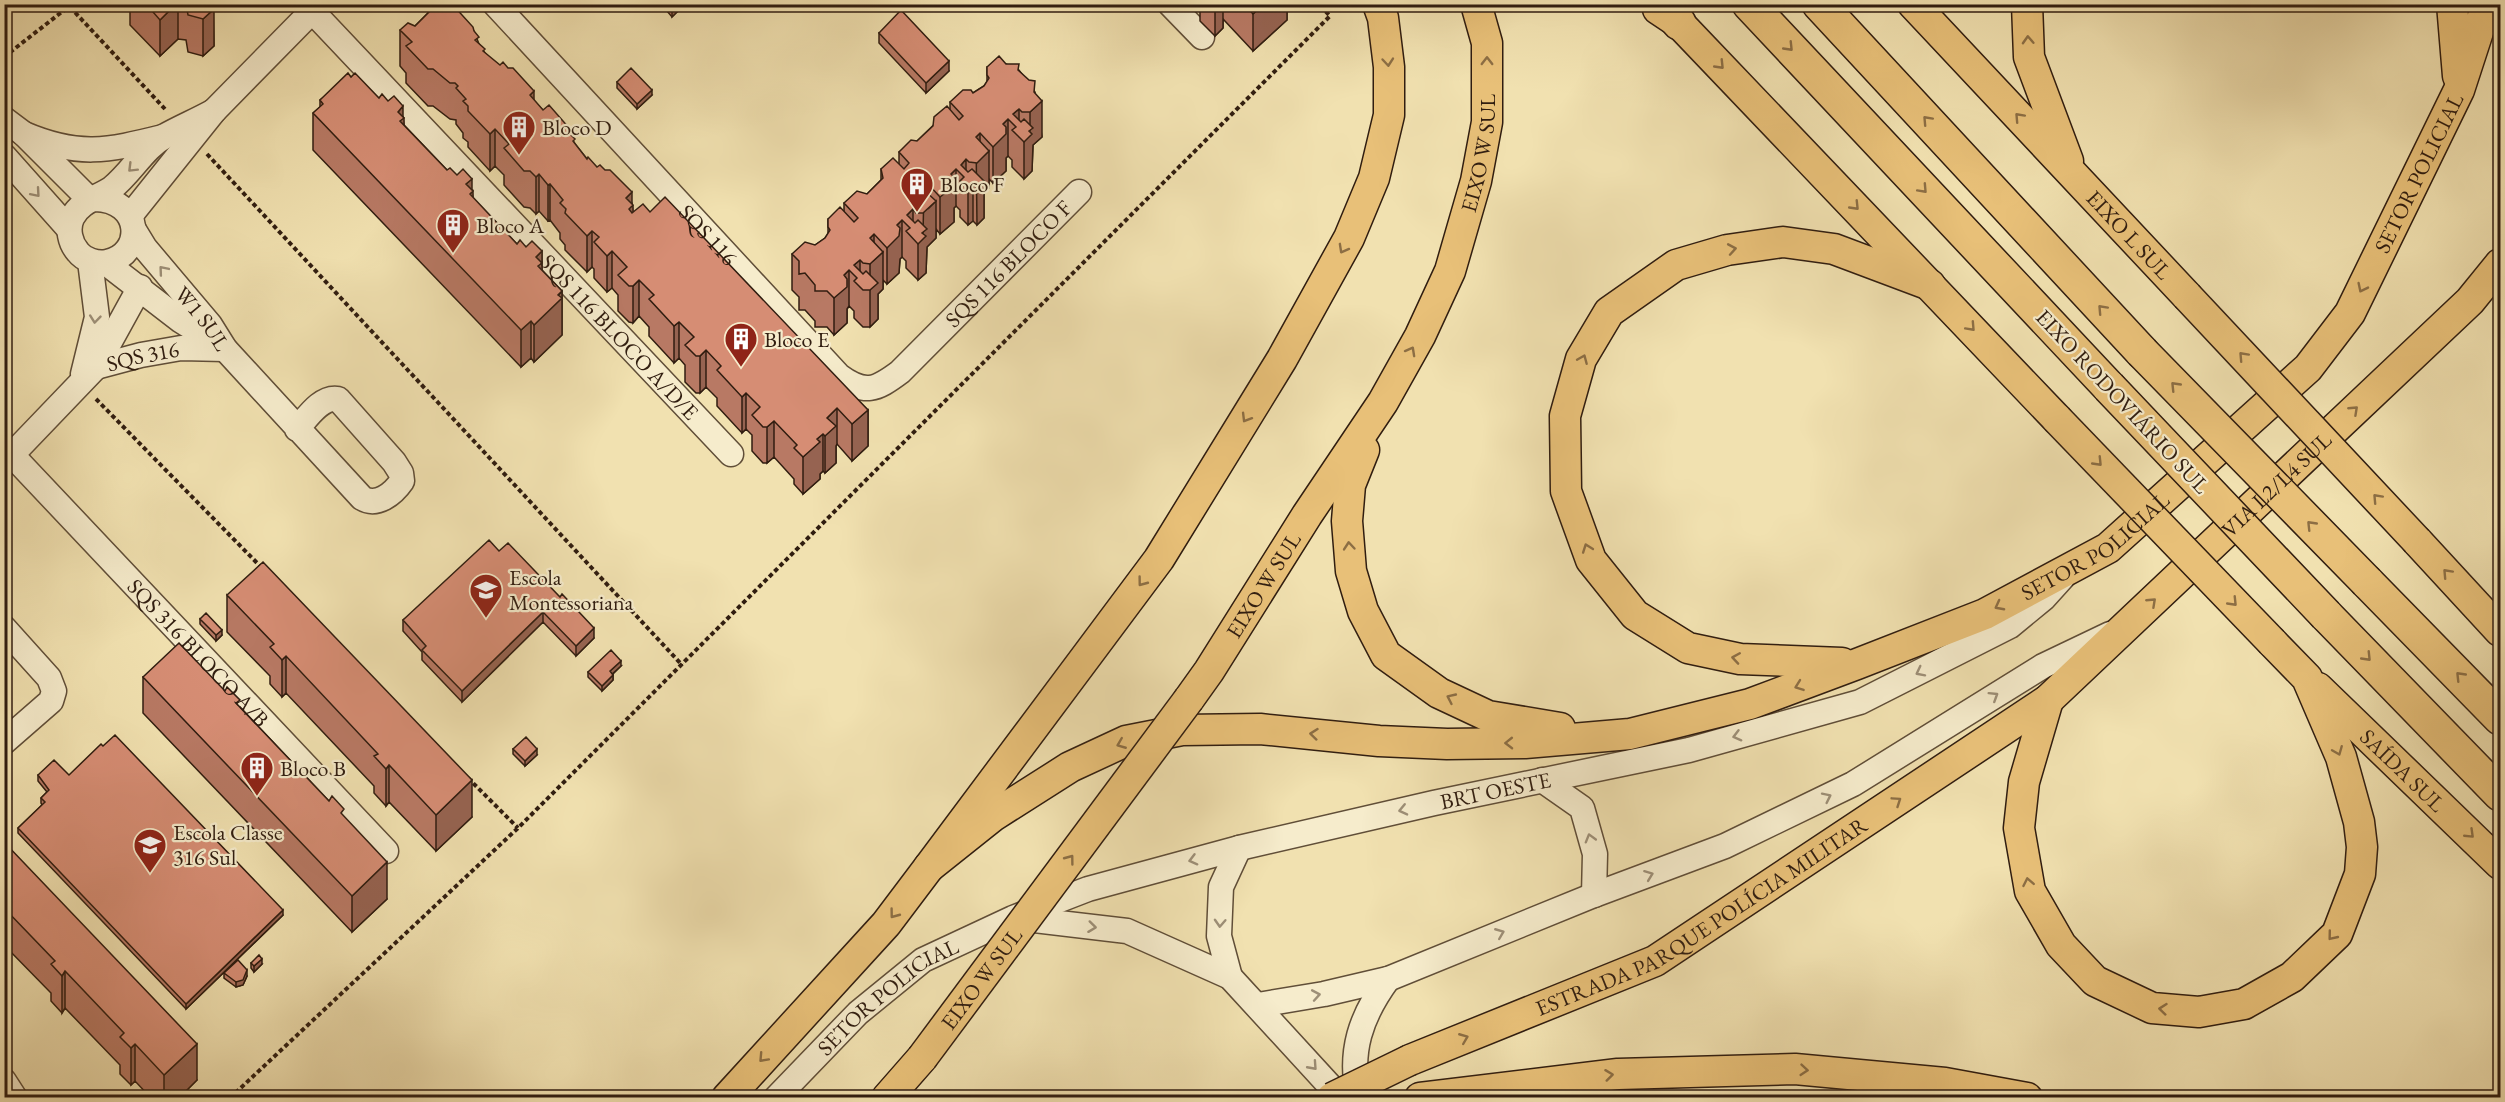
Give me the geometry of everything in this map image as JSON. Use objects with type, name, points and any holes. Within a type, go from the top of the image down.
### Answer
[{"type":"highway","name":"EIXO RODOVIÁRIO SUL","points":[[1749,4],[2109,387],[2500,794]]},
{"type":"highway","points":[[1819,4],[2142,352],[2500,718]]},
{"type":"main road","points":[[727,1098],[886,924],[929,867],[1159,559],[1282,359],[1349,238],[1374,178],[1389,115],[1389,67],[1383,18],[1378,4]]},
{"type":"main road","name":"EIXO W SUL","points":[[887,1098],[922,1058],[1209,671],[1307,515],[1383,402],[1420,336],[1450,271],[1476,181],[1487,122],[1487,43],[1476,4]]},
{"type":"main road","points":[[1650,4],[1672,14]]},
{"type":"main road","name":"EIXO L SUL","points":[[1913,4],[2417,540],[2489,607]]},
{"type":"main road","points":[[2027,4],[2029,57],[2073,175]]},
{"type":"main road","points":[[2452,4],[2459,90]]},
{"type":"main road","name":"SETOR POLICIAL","points":[[1630,734],[1750,704],[1857,664],[1984,614],[2108,548],[2308,368],[2350,313],[2459,90],[2487,4]]},
{"type":"main road","name":"SAÍDA SUL","points":[[1672,14],[2307,678],[2500,864]]},
{"type":"main road","points":[[1857,664],[1740,659],[1688,648],[1635,615],[1591,560],[1566,491],[1565,416],[1581,359],[1609,312],[1676,265],[1727,250],[1783,242],[1834,249],[1930,285]]},
{"type":"main road","name":"VIA L2/L4 SUL","points":[[2048,700],[2470,301],[2500,264]]},
{"type":"main road","points":[[2470,301],[2500,291]]},
{"type":"main road","points":[[1383,402],[1350,485],[1347,521],[1351,571],[1363,611],[1386,655],[1438,693],[1488,716],[1543,727],[1630,734]]},
{"type":"main road","points":[[2489,607],[2500,631]]},
{"type":"main road","points":[[2048,700],[2024,782],[2019,828],[2030,891],[2061,945],[2095,981],[2152,1008],[2199,1012],[2244,1004],[2292,977],[2337,934],[2360,874],[2362,847],[2359,822],[2342,757],[2307,678]]},
{"type":"main road","name":"ESTRADA PARQUE POLÍCIA MILITAR","points":[[1332,1098],[1410,1060],[1655,961],[2048,700]]},
{"type":"main road","points":[[929,867],[993,816],[1070,767],[1126,741],[1182,730],[1260,729],[1378,741],[1447,744],[1525,743],[1630,734]]},
{"type":"main road","points":[[1420,1098],[1618,1074],[1795,1069],[1945,1083],[2027,1098]]},
{"type":"street","name":"SQS 116","points":[[495,4],[844,380],[859,388],[870,389],[882,385],[937,336]]},
{"type":"street","points":[[1170,4],[1202,38]]},
{"type":"street","points":[[163,137],[114,186],[80,207],[72,217],[69,229],[71,242],[79,254],[98,262],[120,257],[130,245],[132,223],[214,111],[316,8]]},
{"type":"street","name":"SQS 116 BLOCO A/D/E","points":[[316,8],[731,454]]},
{"type":"street","points":[[24,134],[57,145],[93,151],[110,150],[163,137],[214,111]]},
{"type":"street","points":[[4,119],[24,134],[92,200],[109,199],[122,206],[132,223]]},
{"type":"street","points":[[4,156],[69,229]]},
{"type":"street","name":"SQS 116 BLOCO F","points":[[937,336],[1079,192]]},
{"type":"street","name":"W1 SUL","points":[[132,223],[145,248],[210,325],[225,349]]},
{"type":"street","name":"W1 SUL","points":[[98,262],[140,287],[180,320],[225,349]]},
{"type":"street","name":"SQS 316","points":[[88,376],[97,317],[98,262]]},
{"type":"street","name":"SQS 316","points":[[8,458],[88,376],[140,287]]},
{"type":"street","name":"SQS 316","points":[[88,376],[141,355],[181,348],[225,349]]},
{"type":"street","points":[[225,349],[297,429]]},
{"type":"street","name":"SQS 316 BLOCO A/B","points":[[8,458],[386,851]]},
{"type":"street","points":[[1542,780],[1689,750],[1860,702],[2010,626],[2044,598],[2070,569]]},
{"type":"street","points":[[1258,1005],[1324,994],[1388,979],[1594,895],[1725,846],[1853,784],[2043,666],[2126,626]]},
{"type":"street","points":[[4,628],[49,678],[54,691],[51,701],[4,742]]},
{"type":"street","name":"BRT OESTE","points":[[1013,918],[1088,889],[1239,848],[1542,780],[1582,808],[1595,854],[1594,895]]},
{"type":"street","points":[[1230,977],[1219,936],[1221,887],[1239,848]]},
{"type":"street","points":[[1013,918],[1127,931],[1230,977],[1341,1098]]},
{"type":"street","name":"SETOR POLICIAL","points":[[776,1098],[858,1013],[923,960],[1013,918]]},
{"type":"street","points":[[1359,1098],[1354,1049],[1371,1002],[1388,979]]},
{"type":"street","points":[[4,1081],[15,1098]]},
{"type":"path","points":[[230,1098],[518,828],[1330,16],[1319,4]]},
{"type":"path","points":[[4,57],[71,6],[168,112]]},
{"type":"path","points":[[200,147],[682,664]]},
{"type":"path","points":[[88,376],[266,572]]},
{"type":"path","points":[[468,777],[518,828]]},
{"type":"building","points":[[146,4],[176,4],[160,20]]},
{"type":"building","points":[[186,4],[212,4],[214,9],[203,19],[188,15]]},
{"type":"building","points":[[428,4],[442,4],[446,9],[452,4],[473,27],[479,37],[475,40],[485,49],[483,51],[500,65],[503,62],[508,68],[513,68],[534,91],[530,95],[543,110],[549,105],[570,129],[570,134],[575,139],[573,141],[587,159],[588,157],[597,167],[600,165],[605,170],[610,170],[632,192],[626,198],[633,205],[629,209],[632,213],[643,204],[650,212],[665,197],[868,410],[852,424],[837,408],[827,418],[836,426],[825,436],[823,434],[817,439],[820,442],[803,457],[794,448],[797,445],[774,421],[767,427],[763,427],[752,415],[760,407],[746,393],[742,397],[717,370],[721,366],[706,350],[700,356],[696,356],[685,345],[694,337],[679,322],[674,326],[649,299],[654,295],[639,280],[633,286],[629,286],[618,275],[627,267],[612,251],[607,256],[594,242],[599,237],[592,231],[587,236],[565,213],[566,209],[560,203],[563,200],[550,184],[548,185],[539,174],[536,177],[530,171],[524,171],[504,148],[509,144],[495,129],[490,134],[468,111],[468,106],[463,101],[466,99],[456,88],[458,86],[455,83],[450,83],[433,69],[428,69],[406,46],[412,42],[400,30],[408,23],[415,26],[430,11]]},
{"type":"building","points":[[1244,4],[1263,4],[1253,14]]},
{"type":"building","points":[[901,10],[949,61],[926,83],[879,33]]},
{"type":"building","points":[[999,56],[1006,64],[1019,64],[1018,70],[1029,80],[1035,81],[1034,92],[1042,101],[1030,112],[1022,112],[1019,109],[1013,114],[1021,122],[1024,119],[1033,128],[1029,131],[1032,134],[1024,142],[1012,130],[1016,127],[1008,119],[1003,124],[1006,127],[1006,134],[993,147],[980,133],[976,137],[989,151],[977,163],[966,159],[961,165],[968,172],[972,169],[984,181],[977,188],[973,184],[968,189],[960,181],[964,177],[956,169],[951,174],[954,186],[940,197],[929,185],[924,190],[936,201],[923,213],[916,213],[913,209],[907,215],[915,223],[918,220],[927,229],[922,233],[926,236],[918,244],[906,231],[910,228],[902,220],[897,225],[900,228],[899,236],[887,248],[874,234],[870,238],[883,252],[870,264],[860,260],[854,265],[863,274],[866,271],[878,283],[870,290],[863,290],[854,281],[857,278],[849,270],[844,275],[847,279],[847,287],[834,298],[827,291],[815,291],[815,285],[805,273],[799,274],[799,261],[792,254],[805,242],[815,245],[825,238],[830,230],[828,219],[840,207],[854,222],[858,218],[844,203],[857,191],[867,194],[883,178],[881,169],[893,158],[904,169],[909,163],[899,152],[911,140],[917,141],[933,126],[934,117],[947,106],[959,120],[963,116],[950,102],[963,90],[971,90],[973,93],[984,86],[989,78],[987,67]]},
{"type":"building","points":[[631,68],[652,90],[637,104],[617,82]]},
{"type":"building","points":[[348,73],[351,77],[355,73],[379,98],[382,94],[388,101],[394,96],[403,106],[398,112],[404,118],[400,121],[447,170],[450,168],[457,175],[463,169],[472,179],[466,184],[473,191],[470,194],[517,244],[520,240],[526,247],[532,241],[542,251],[536,257],[542,263],[538,266],[562,291],[558,295],[562,298],[534,325],[531,321],[521,330],[313,113],[323,104],[320,100]]},
{"type":"building","points":[[489,540],[499,551],[508,543],[560,597],[562,594],[594,628],[576,646],[543,612],[462,691],[422,650],[426,646],[403,620]]},
{"type":"building","points":[[263,562],[472,780],[436,815],[389,765],[386,769],[374,756],[378,754],[286,656],[282,660],[270,647],[274,644],[227,595]]},
{"type":"building","points":[[206,613],[222,630],[216,635],[200,619]]},
{"type":"building","points":[[179,643],[225,691],[227,687],[240,700],[236,703],[329,801],[332,796],[344,809],[341,813],[387,862],[352,896],[143,677]]},
{"type":"building","points":[[611,650],[621,661],[610,671],[613,675],[602,686],[588,672]]},
{"type":"building","name":"Escola Classe 316 Sul","points":[[115,735],[283,910],[186,1004],[18,828],[45,802],[41,798],[49,790],[38,775],[54,760],[69,775],[101,744],[103,746]]},
{"type":"building","points":[[526,737],[537,749],[525,761],[513,749]]},
{"type":"building","points":[[4,842],[197,1044],[164,1075],[135,1044],[131,1048],[120,1037],[124,1033],[65,971],[62,976],[51,964],[55,961],[4,908]]},
{"type":"building","points":[[259,955],[262,959],[254,966],[251,963]]},
{"type":"building","points":[[238,960],[247,970],[243,980],[236,982],[224,973]]},
{"type":"place","name":"Bloco D","points":[[519,156]]},
{"type":"place","name":"Bloco F","points":[[917,213]]},
{"type":"place","name":"Bloco A","points":[[453,254]]},
{"type":"place","name":"Bloco E","points":[[741,368]]},
{"type":"place","name":"Escola Montessoriana","points":[[486,619]]},
{"type":"place","name":"Bloco B","points":[[257,797]]},
{"type":"place","name":"Escola Classe 316 Sul","points":[[150,874]]}]
